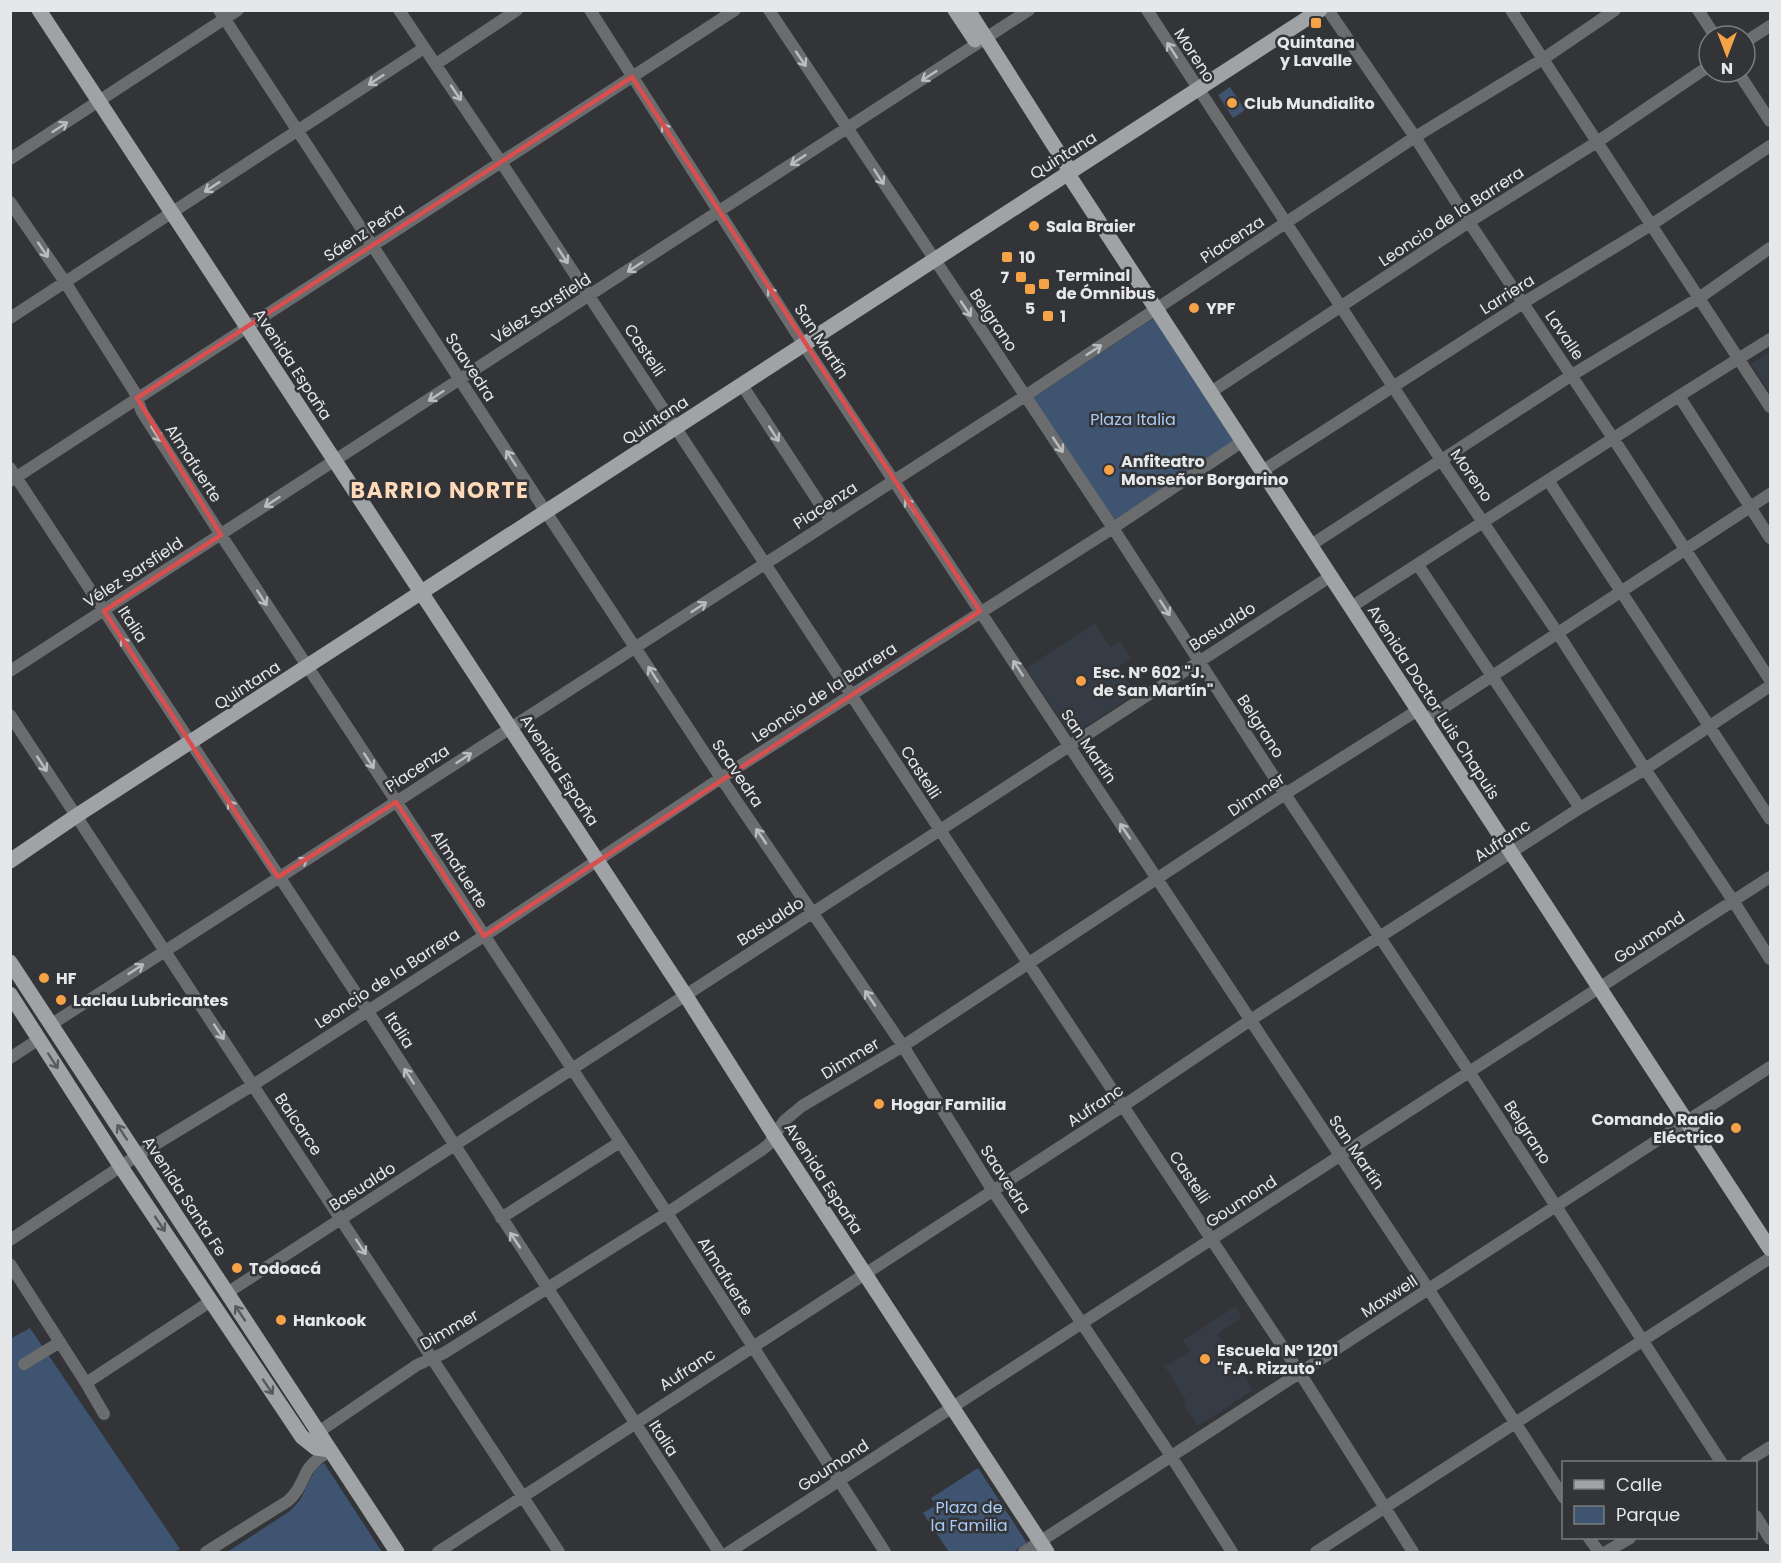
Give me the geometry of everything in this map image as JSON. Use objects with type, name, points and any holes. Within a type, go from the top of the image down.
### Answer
[{"type":"main road","name":"Avenida España","points":[[39,10],[511,728],[1043,1547]]},
{"type":"main road","points":[[955,10],[982,42]]},
{"type":"main road","points":[[968,10],[982,42]]},
{"type":"main road","name":"Quintana","points":[[10,861],[1320,10]]},
{"type":"main road","name":"Avenida Doctor Luis Chapuis","points":[[982,42],[1059,171],[1068,174],[1770,1249]]},
{"type":"main road","name":"Avenida Santa Fe","points":[[10,962],[397,1552]]},
{"type":"main road","points":[[10,994],[121,1167],[307,1442],[322,1450],[330,1450]]},
{"type":"street","points":[[10,159],[99,102],[222,15],[238,10]]},
{"type":"street","name":"Castelli","points":[[399,10],[1300,1373],[1413,1552]]},
{"type":"street","points":[[436,64],[517,10]]},
{"type":"street","name":"San Martín","points":[[590,10],[804,345],[1429,1290],[1562,1496]]},
{"type":"street","name":"Sáenz Peña","points":[[12,475],[137,398],[735,10]]},
{"type":"street","name":"Belgrano","points":[[769,10],[1113,528],[1285,794],[1470,1073],[1720,1461]]},
{"type":"street","name":"Vélez Sarsfield","points":[[10,671],[1029,10]]},
{"type":"street","name":"Moreno","points":[[1146,10],[1441,460],[1485,522],[1770,959]]},
{"type":"street","name":"Lavalle","points":[[1328,10],[1415,137],[1770,680]]},
{"type":"street","points":[[1511,10],[1770,407]]},
{"type":"street","name":"Piacenza","points":[[52,1024],[1025,396],[1415,137],[1543,59],[1615,10]]},
{"type":"street","points":[[1698,10],[1707,24]]},
{"type":"street","name":"Saavedra","points":[[222,15],[721,778],[903,1046],[993,1191],[1171,1456],[1232,1552]]},
{"type":"street","points":[[1757,34],[1770,26]]},
{"type":"street","points":[[10,318],[424,48]]},
{"type":"street","name":"Leoncio de la Barrera","points":[[1210,392],[1469,222],[1597,142],[1697,74]]},
{"type":"street","points":[[1746,84],[1770,121]]},
{"type":"street","name":"Larriera","points":[[1262,471],[1523,303],[1652,225],[1770,146]]},
{"type":"street","name":"Almafuerte","points":[[10,202],[65,282],[137,398],[142,412],[220,535],[667,1213],[751,1347],[885,1552]]},
{"type":"street","points":[[1311,545],[1572,375],[1699,298],[1770,248]]},
{"type":"street","points":[[1351,607],[1770,339]]},
{"type":"street","points":[[742,385],[831,521]]},
{"type":"street","points":[[1679,396],[1770,538]]},
{"type":"street","name":"Leoncio de la Barrera","points":[[10,1240],[138,1155],[253,1085],[484,936],[721,778],[1113,528],[1243,441]]},
{"type":"street","name":"Italia","points":[[12,475],[367,1010],[719,1552]]},
{"type":"street","points":[[1548,480],[1770,819]]},
{"type":"street","name":"Dimmer","points":[[307,1442],[319,1431],[417,1365],[444,1353],[667,1213],[763,1149],[769,1144],[784,1120],[802,1106],[903,1046],[1285,794],[1492,675],[1770,494]]},
{"type":"street","points":[[1418,565],[1580,808]]},
{"type":"street","name":"Basualdo","points":[[227,1293],[1331,576]]},
{"type":"street","name":"Aufranc","points":[[438,1552],[751,1347],[866,1275],[1249,1021],[1580,808],[1645,769],[1770,686]]},
{"type":"street","name":"Balcarce","points":[[10,715],[559,1552]]},
{"type":"street","name":"Goumond","points":[[729,1552],[1770,877]]},
{"type":"street","points":[[10,1058],[39,1039]]},
{"type":"street","name":"Maxwell","points":[[1024,1552],[1043,1547],[1171,1456],[1770,1067]]},
{"type":"street","points":[[501,1218],[620,1142]]},
{"type":"street","points":[[1316,1552],[1770,1258]]},
{"type":"street","points":[[10,1264],[104,1413]]},
{"type":"street","points":[[86,1383],[211,1301]]},
{"type":"street","points":[[24,1364],[60,1342]]},
{"type":"street","points":[[1748,1461],[1770,1447]]},
{"type":"street","points":[[206,1552],[288,1501],[296,1493],[307,1471],[330,1450]]},
{"type":"street","points":[[1757,1519],[1770,1539]]},
{"type":"street","points":[[1590,1539],[1599,1552]]},
{"type":"street","points":[[1606,1552],[1628,1539]]},
{"type":"highlighted area","points":[[632,77],[980,611],[484,936],[396,802],[278,877],[104,611],[221,535],[137,398]]},
{"type":"shaded area","points":[[1770,351],[1770,393],[1751,364]]},
{"type":"shaded area","name":"Esc. N° 602 \"J. de San Martín\"","points":[[1095,623],[1110,647],[1120,641],[1131,658],[1118,667],[1136,694],[1071,736],[1026,668]]},
{"type":"shaded area","name":"Escuela N° 1201 \"F.A. Rizzuto\"","points":[[1235,1307],[1242,1318],[1217,1334],[1253,1390],[1198,1426],[1182,1402],[1186,1400],[1165,1367],[1190,1351],[1183,1340]]},
{"type":"green space","name":"Club Mundialito","points":[[1230,87],[1245,110],[1233,118],[1218,95]]},
{"type":"green space","name":"Plaza Italia","points":[[1154,318],[1234,441],[1114,520],[1033,398]]},
{"type":"green space","points":[[30,1328],[180,1549],[175,1552],[11,1552],[10,1339]]},
{"type":"green space","points":[[324,1463],[382,1552],[227,1552],[290,1511],[300,1500],[316,1468]]},
{"type":"green space","name":"Plaza de la Familia","points":[[978,1468],[1027,1543],[1013,1552],[949,1552],[923,1513],[936,1505],[931,1498]]},
{"type":"place","name":"Quintana y Lavalle","points":[[1316,23]]},
{"type":"place","name":"Club Mundialito","points":[[1232,103]]},
{"type":"place","name":"Sala Braier","points":[[1034,226]]},
{"type":"place","name":"10","points":[[1007,257]]},
{"type":"place","name":"7","points":[[1021,277]]},
{"type":"place","name":"Terminal de Ómnibus","points":[[1044,284]]},
{"type":"place","name":"5","points":[[1030,289]]},
{"type":"place","name":"YPF","points":[[1194,308]]},
{"type":"place","name":"1","points":[[1048,316]]},
{"type":"place","name":"Anfiteatro Monseñor Borgarino","points":[[1109,470]]},
{"type":"place","name":"Esc. N° 602 \"J. de San Martín\"","points":[[1081,681]]},
{"type":"place","name":"HF","points":[[44,978]]},
{"type":"place","name":"Laclau Lubricantes","points":[[61,1000]]},
{"type":"place","name":"Hogar Familia","points":[[879,1104]]},
{"type":"place","name":"Comando Radio Eléctrico","points":[[1736,1128]]},
{"type":"place","name":"Todoacá","points":[[237,1268]]},
{"type":"place","name":"Hankook","points":[[281,1320]]},
{"type":"place","name":"Escuela N° 1201 \"F.A. Rizzuto\"","points":[[1205,1359]]},
{"type":"district","name":"BARRIO NORTE","points":[[440,490]]}]
